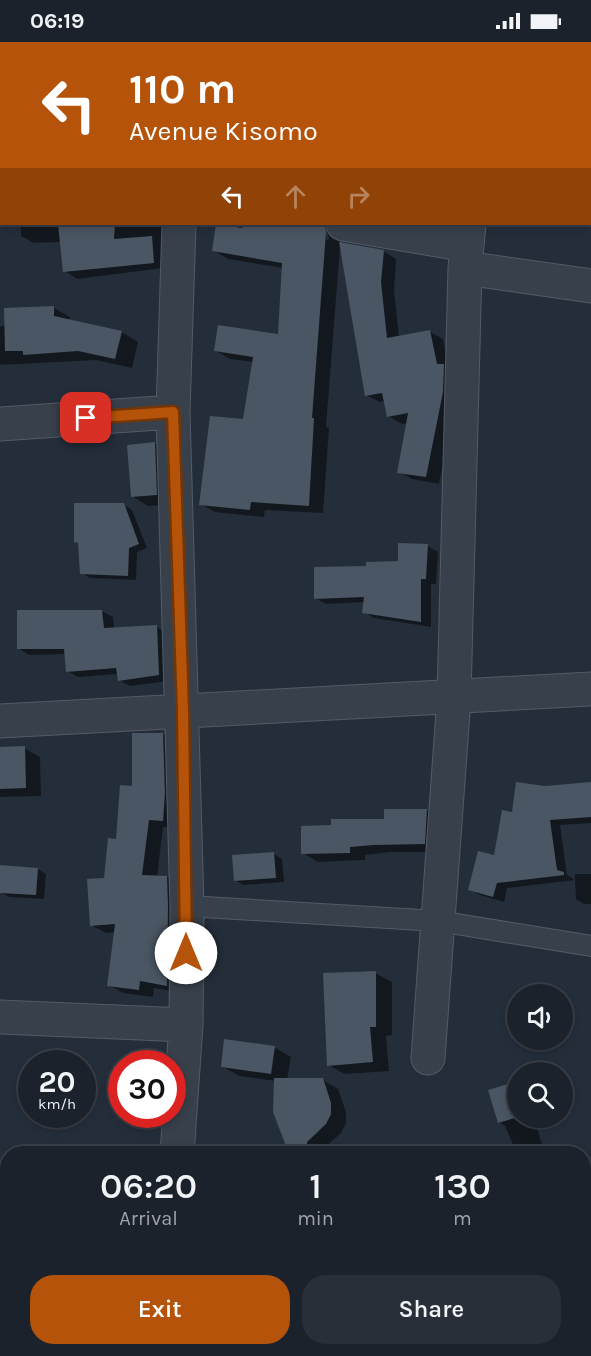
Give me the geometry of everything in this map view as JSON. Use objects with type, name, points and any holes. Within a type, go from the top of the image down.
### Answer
[{"type":"street","points":[[178,1146],[186,1025],[187,906],[173,412],[179,225]]},
{"type":"street","points":[[349,225],[467,245],[591,286]]},
{"type":"street","points":[[428,1058],[454,698],[467,245]]},
{"type":"street","points":[[0,424],[173,412]]},
{"type":"street","points":[[0,721],[591,689]]},
{"type":"street","points":[[0,1017],[186,1025]]},
{"type":"lane","points":[[187,906],[438,921],[591,946]]},
{"type":"building","points":[[58,225],[115,225],[114,239],[152,236],[154,263],[63,272]]},
{"type":"building","points":[[216,225],[242,228],[242,225],[325,225],[312,418],[314,418],[309,506],[251,502],[250,510],[199,505],[210,416],[243,419],[253,357],[214,351],[218,325],[278,334],[282,263],[212,251]]},
{"type":"building","points":[[339,242],[384,250],[381,282],[387,338],[430,330],[437,364],[444,364],[443,392],[426,477],[397,473],[408,413],[387,417],[382,393],[365,396]]},
{"type":"building","points":[[54,306],[54,316],[122,331],[115,359],[78,351],[23,355],[23,351],[5,351],[4,308]]},
{"type":"building","points":[[155,442],[157,495],[131,497],[127,445]]},
{"type":"building","points":[[74,503],[124,503],[139,544],[129,548],[128,576],[80,574],[78,543],[74,542]]},
{"type":"building","points":[[398,543],[428,544],[426,579],[421,579],[421,622],[362,613],[364,597],[314,599],[314,567],[366,566],[366,562],[398,561]]},
{"type":"building","points":[[17,610],[102,610],[104,628],[157,625],[159,675],[118,681],[116,668],[66,672],[64,649],[17,649]]},
{"type":"building","points":[[132,733],[163,733],[165,793],[163,821],[149,820],[142,875],[167,876],[167,986],[140,981],[139,990],[107,986],[115,924],[90,926],[87,879],[104,878],[108,838],[116,839],[120,785],[132,786]]},
{"type":"building","points":[[25,746],[26,788],[0,789],[0,747]]},
{"type":"building","points":[[516,782],[545,786],[591,782],[591,817],[550,820],[557,870],[564,872],[564,875],[497,883],[493,897],[468,890],[478,851],[494,855],[502,810],[512,812]]},
{"type":"building","points":[[384,809],[427,809],[425,844],[374,845],[350,847],[350,853],[301,854],[301,826],[331,825],[331,819],[384,819]]},
{"type":"building","points":[[274,852],[276,878],[234,881],[232,855]]},
{"type":"building","points":[[0,865],[38,868],[36,895],[0,893]]},
{"type":"building","points":[[376,971],[376,1027],[370,1027],[373,1062],[327,1066],[323,973]]},
{"type":"building","points":[[224,1039],[275,1046],[271,1074],[221,1067]]},
{"type":"building","points":[[274,1078],[323,1078],[331,1103],[331,1114],[326,1124],[307,1142],[307,1146],[286,1146],[273,1112]]},
{"type":"building","points":[[507,1084],[507,1120],[498,1123],[488,1090]]},
{"type":"route","points":[[86,418],[173,412],[183,711],[186,953]]}]
